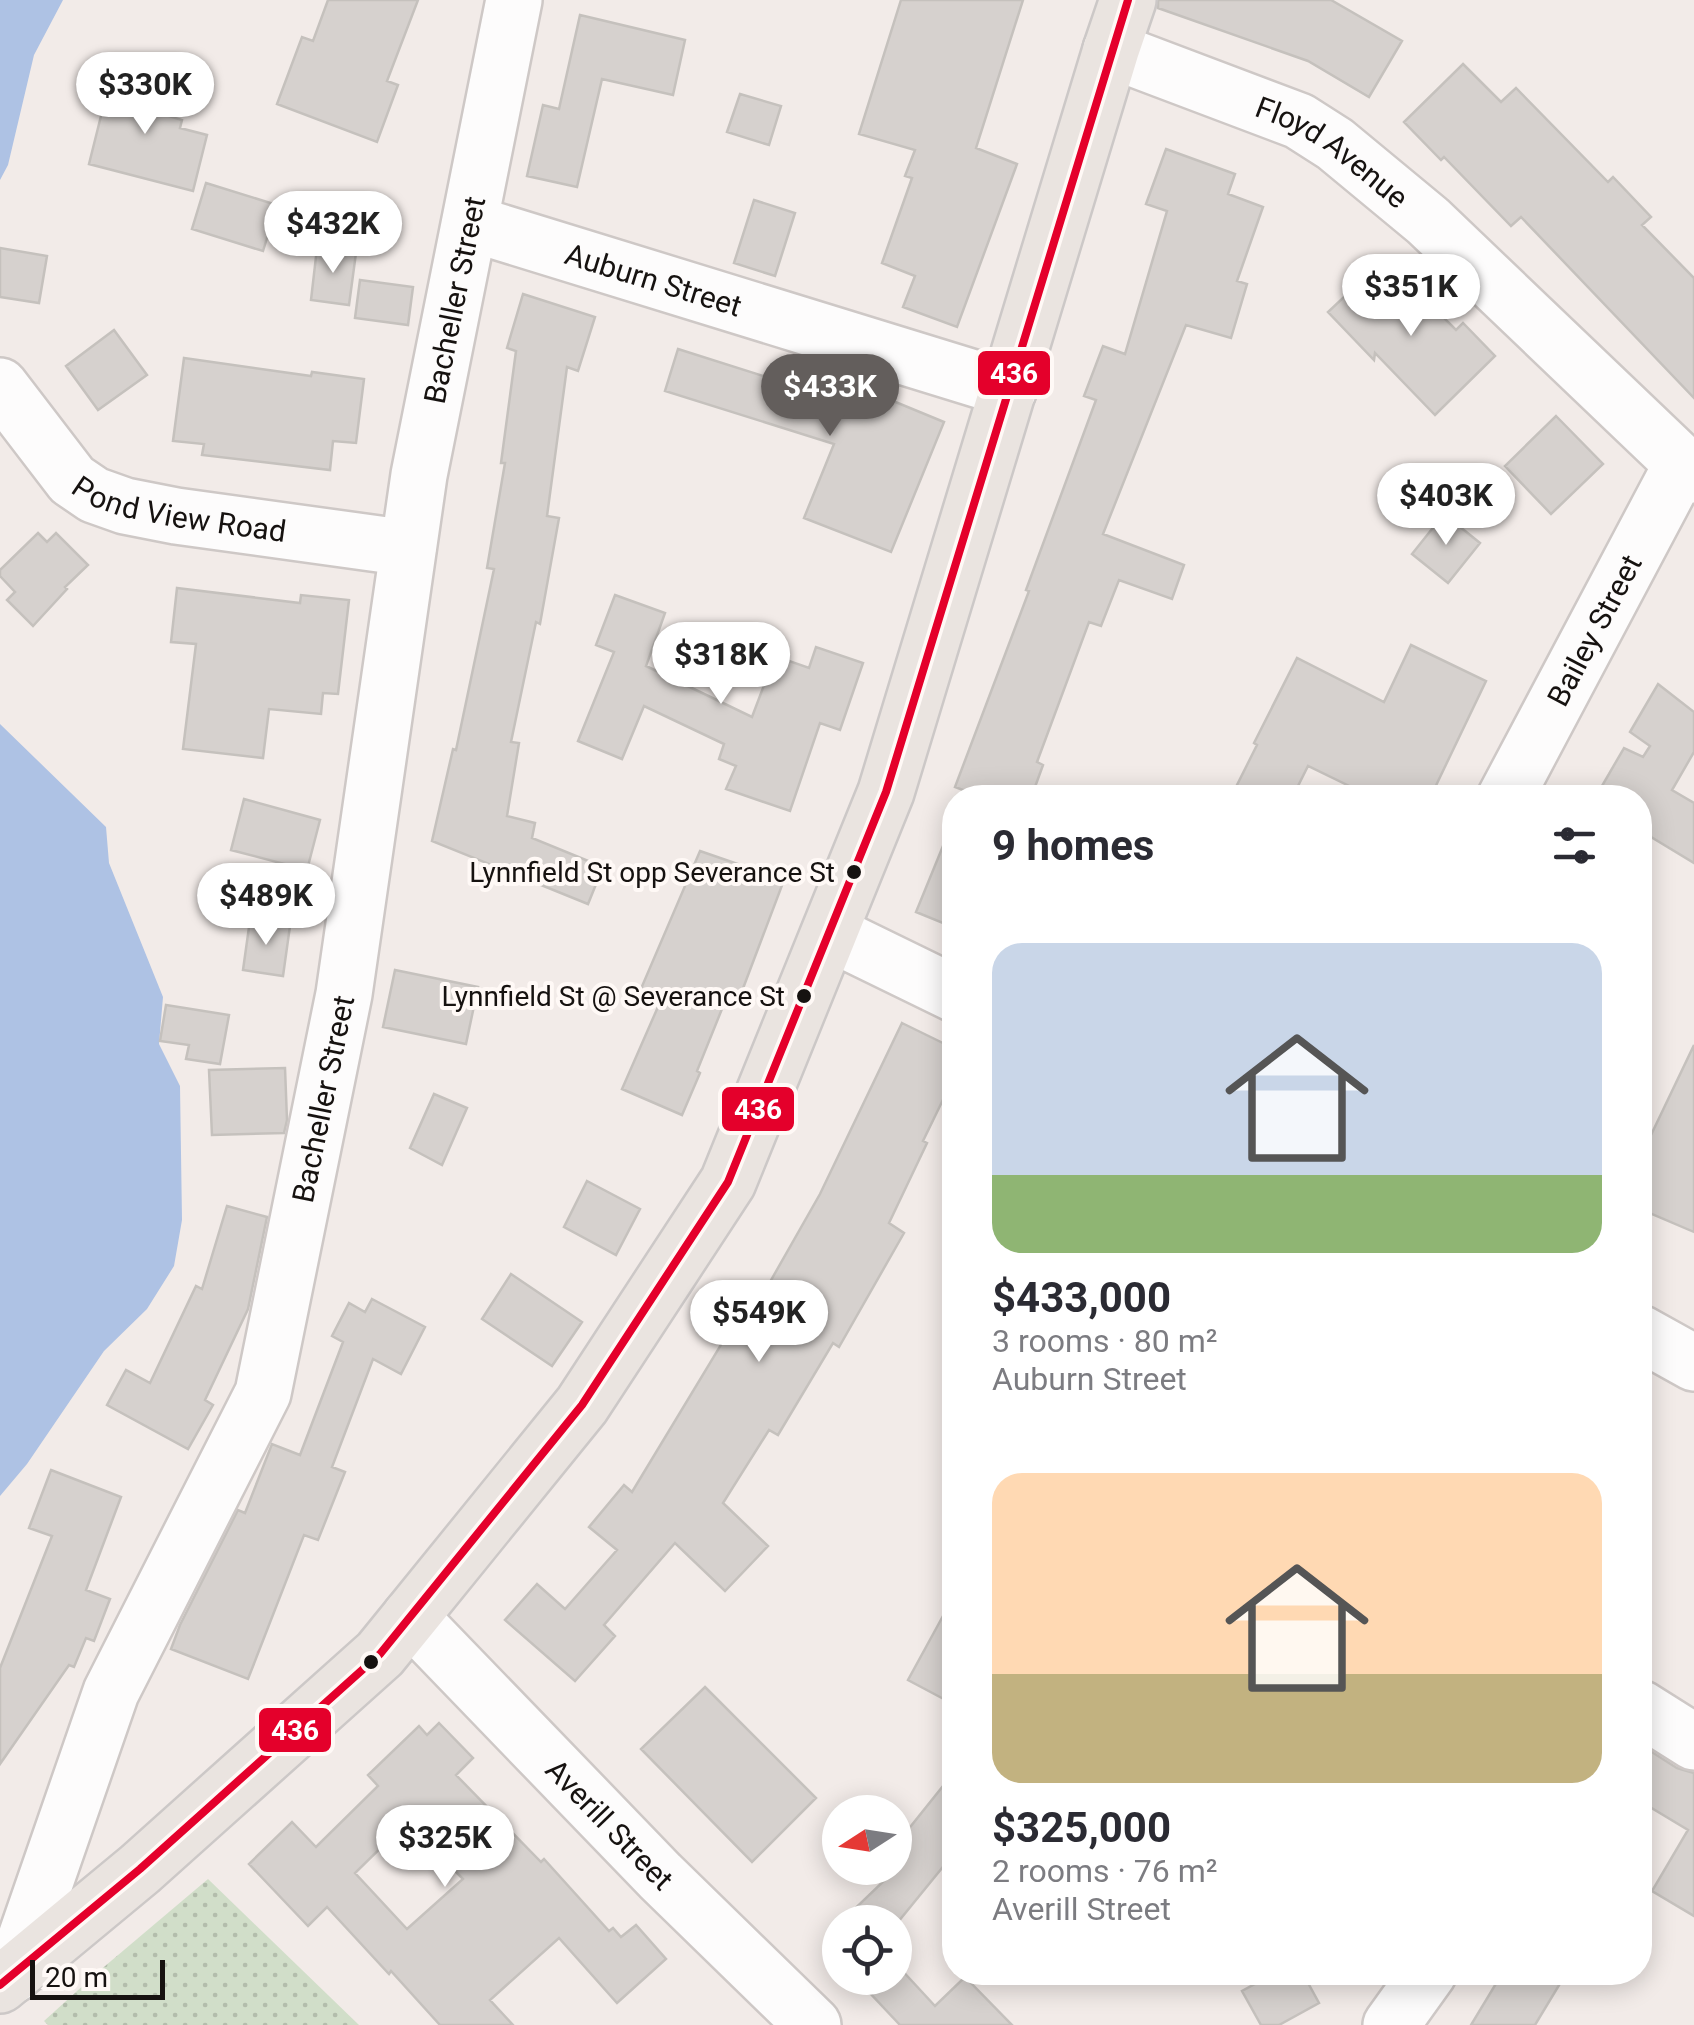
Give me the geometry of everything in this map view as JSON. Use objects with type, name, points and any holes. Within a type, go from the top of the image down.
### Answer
[{"type":"main road","points":[[6,1980],[140,1870],[380,1654],[582,1405],[728,1182],[886,792],[1119,25]]},
{"type":"street","name":"Bacheller Street","points":[[6,1980],[112,1692],[263,1393],[344,994],[419,474],[514,0]]},
{"type":"street","name":"Floyd Avenue","points":[[1119,25],[1335,144],[1428,221],[1688,469]]},
{"type":"street","name":"Auburn Street","points":[[470,223],[1009,388]]},
{"type":"street","name":"Pond View Road","points":[[0,386],[72,480],[94,495],[176,516],[408,548]]},
{"type":"street","name":"Bailey Street","points":[[1512,785],[1688,469]]},
{"type":"street","points":[[830,934],[942,988]]},
{"type":"street","points":[[1652,1340],[1694,1363]]},
{"type":"street","name":"Averill Street","points":[[410,1617],[660,1876],[814,2025]]},
{"type":"street","points":[[1652,1716],[1694,1742]]},
{"type":"street","points":[[1390,2025],[1419,1985]]},
{"type":"green space","points":[[208,1879],[359,2025],[48,2025],[44,2021],[98,1972]]},
{"type":"water","points":[[0,0],[63,0],[34,55],[8,165],[0,180]]},
{"type":"water","points":[[0,724],[106,827],[109,863],[163,997],[159,1044],[180,1086],[182,1220],[174,1266],[147,1309],[104,1351],[27,1464],[0,1496]]},
{"type":"building","points":[[328,0],[418,0],[387,81],[398,85],[377,142],[277,104],[302,37],[313,41]]},
{"type":"building","points":[[901,0],[1023,0],[976,148],[1017,164],[957,327],[903,307],[915,276],[882,263],[912,178],[905,176],[915,150],[859,134]]},
{"type":"building","points":[[1158,0],[1331,0],[1402,41],[1369,97],[1308,61],[1158,8]]},
{"type":"building","points":[[580,15],[685,40],[673,95],[602,79],[577,187],[527,176],[543,105],[559,109]]},
{"type":"building","points":[[1463,64],[1501,102],[1516,88],[1608,182],[1613,177],[1651,217],[1642,225],[1694,278],[1694,398],[1521,217],[1511,226],[1404,122]]},
{"type":"building","points":[[111,76],[165,89],[159,113],[182,120],[180,128],[207,135],[193,191],[89,164]]},
{"type":"building","points":[[740,94],[781,106],[769,145],[727,132]]},
{"type":"building","points":[[1166,149],[1235,174],[1228,194],[1263,207],[1237,281],[1247,284],[1231,338],[1186,325],[1103,534],[1184,565],[1172,599],[1119,580],[1101,626],[1089,622],[1037,762],[1043,765],[1036,785],[956,785],[1096,400],[1084,396],[1103,346],[1125,354],[1167,211],[1146,204]]},
{"type":"building","points":[[206,183],[277,205],[263,251],[192,229]]},
{"type":"building","points":[[754,200],[795,213],[775,276],[734,263]]},
{"type":"building","points":[[0,248],[47,256],[39,303],[0,297]]},
{"type":"building","points":[[317,248],[356,253],[349,305],[311,300]]},
{"type":"building","points":[[1378,265],[1404,293],[1412,286],[1456,330],[1463,323],[1495,356],[1435,415],[1375,353],[1374,360],[1328,312]]},
{"type":"building","points":[[360,280],[413,287],[408,325],[355,318]]},
{"type":"building","points":[[523,294],[595,317],[578,371],[567,367],[547,516],[559,518],[540,624],[536,622],[511,742],[519,743],[507,816],[535,823],[532,838],[603,867],[588,904],[432,841],[453,749],[456,750],[494,569],[487,568],[505,463],[501,463],[516,351],[507,348]]},
{"type":"building","points":[[114,330],[147,375],[98,410],[66,366]]},
{"type":"building","points":[[678,349],[776,380],[782,363],[864,389],[944,422],[891,552],[804,518],[834,444],[665,391]]},
{"type":"building","points":[[184,358],[311,376],[312,372],[364,379],[356,443],[333,441],[330,470],[202,455],[204,444],[173,441]]},
{"type":"building","points":[[1556,416],[1603,464],[1551,514],[1505,466]]},
{"type":"building","points":[[1444,514],[1480,543],[1448,583],[1412,554]]},
{"type":"building","points":[[38,533],[47,542],[56,533],[88,565],[33,626],[7,600],[15,592],[0,576],[0,570]]},
{"type":"building","points":[[177,588],[300,603],[301,595],[349,600],[338,694],[323,693],[321,714],[269,709],[263,758],[183,749],[196,644],[171,642]]},
{"type":"building","points":[[615,595],[665,613],[646,666],[752,717],[775,656],[809,668],[816,647],[863,663],[840,730],[820,723],[790,811],[726,789],[736,766],[719,759],[724,744],[644,706],[622,759],[578,741],[614,652],[596,645]]},
{"type":"building","points":[[1411,645],[1486,681],[1436,785],[1347,785],[1308,766],[1298,785],[1237,785],[1297,658],[1384,702]]},
{"type":"building","points":[[1658,684],[1694,712],[1694,752],[1672,790],[1694,803],[1694,863],[1652,838],[1652,785],[1603,785],[1624,748],[1643,757],[1650,746],[1630,732]]},
{"type":"building","points":[[244,799],[320,820],[307,870],[231,850]]},
{"type":"building","points":[[942,848],[942,923],[916,912]]},
{"type":"building","points":[[700,851],[784,880],[739,999],[728,994],[682,1115],[622,1089],[661,1000],[640,991]]},
{"type":"building","points":[[250,920],[290,926],[283,976],[243,970]]},
{"type":"building","points":[[395,970],[478,987],[466,1044],[383,1027]]},
{"type":"building","points":[[166,1005],[229,1015],[220,1064],[186,1059],[189,1045],[160,1041]]},
{"type":"building","points":[[902,1023],[942,1043],[942,1102],[889,1223],[904,1233],[839,1347],[833,1343],[778,1435],[769,1430],[723,1503],[768,1546],[725,1591],[675,1543],[604,1625],[615,1636],[575,1681],[505,1620],[537,1584],[565,1609],[617,1550],[589,1527],[624,1485],[632,1492],[755,1282],[766,1289],[820,1194]]},
{"type":"building","points":[[1694,1045],[1694,1232],[1652,1214],[1652,1133]]},
{"type":"building","points":[[285,1068],[284,1133],[212,1135],[209,1070]]},
{"type":"building","points":[[434,1094],[467,1108],[442,1165],[410,1148]]},
{"type":"building","points":[[587,1181],[640,1209],[616,1255],[564,1227]]},
{"type":"building","points":[[227,1206],[267,1217],[248,1309],[205,1400],[213,1405],[188,1449],[107,1405],[126,1370],[150,1383],[196,1286],[202,1289]]},
{"type":"building","points":[[511,1274],[582,1322],[552,1366],[482,1319]]},
{"type":"building","points":[[372,1299],[425,1327],[401,1374],[373,1359],[332,1467],[345,1472],[318,1540],[304,1535],[248,1679],[171,1649],[238,1510],[245,1513],[272,1444],[300,1455],[343,1342],[332,1336],[349,1303],[365,1312]]},
{"type":"building","points":[[51,1470],[121,1497],[86,1590],[110,1599],[94,1641],[86,1638],[74,1667],[69,1665],[0,1764],[0,1668],[52,1536],[29,1528]]},
{"type":"building","points":[[942,1618],[942,1698],[908,1680]]},
{"type":"building","points":[[705,1687],[816,1798],[752,1862],[641,1749]]},
{"type":"building","points":[[439,1723],[473,1758],[456,1775],[541,1862],[544,1859],[609,1931],[613,1928],[621,1937],[636,1925],[666,1959],[617,2003],[559,1938],[490,2000],[513,2025],[440,2025],[327,1907],[308,1926],[249,1864],[292,1822],[316,1847],[378,1786],[368,1775],[419,1726],[427,1735]],"holes":[[[407,1822],[463,1879],[407,1929],[355,1873]]]},
{"type":"building","points":[[1652,1752],[1677,1768],[1694,1773],[1694,1916],[1652,1891],[1688,1830],[1652,1808]]},
{"type":"building","points":[[942,1787],[942,1868],[912,1905],[859,1905],[880,1885],[912,1885],[912,1825]]},
{"type":"building","points":[[912,1981],[935,2006],[957,1985],[973,1985],[1012,2025],[900,2025],[872,1995],[912,1995]]},
{"type":"building","points":[[1253,1985],[1309,1985],[1319,2003],[1279,2025],[1261,2025],[1242,1991]]},
{"type":"building","points":[[1495,1985],[1559,1985],[1535,2025],[1471,2025]]},
{"type":"transit line","name":"436","points":[[0,1985],[140,1869],[380,1654],[582,1405],[728,1182],[886,792],[1128,0]]},
{"type":"place","name":"Lynnfield St opp Severance St","points":[[854,872]]},
{"type":"place","name":"Lynnfield St @ Severance St","points":[[804,996]]}]
